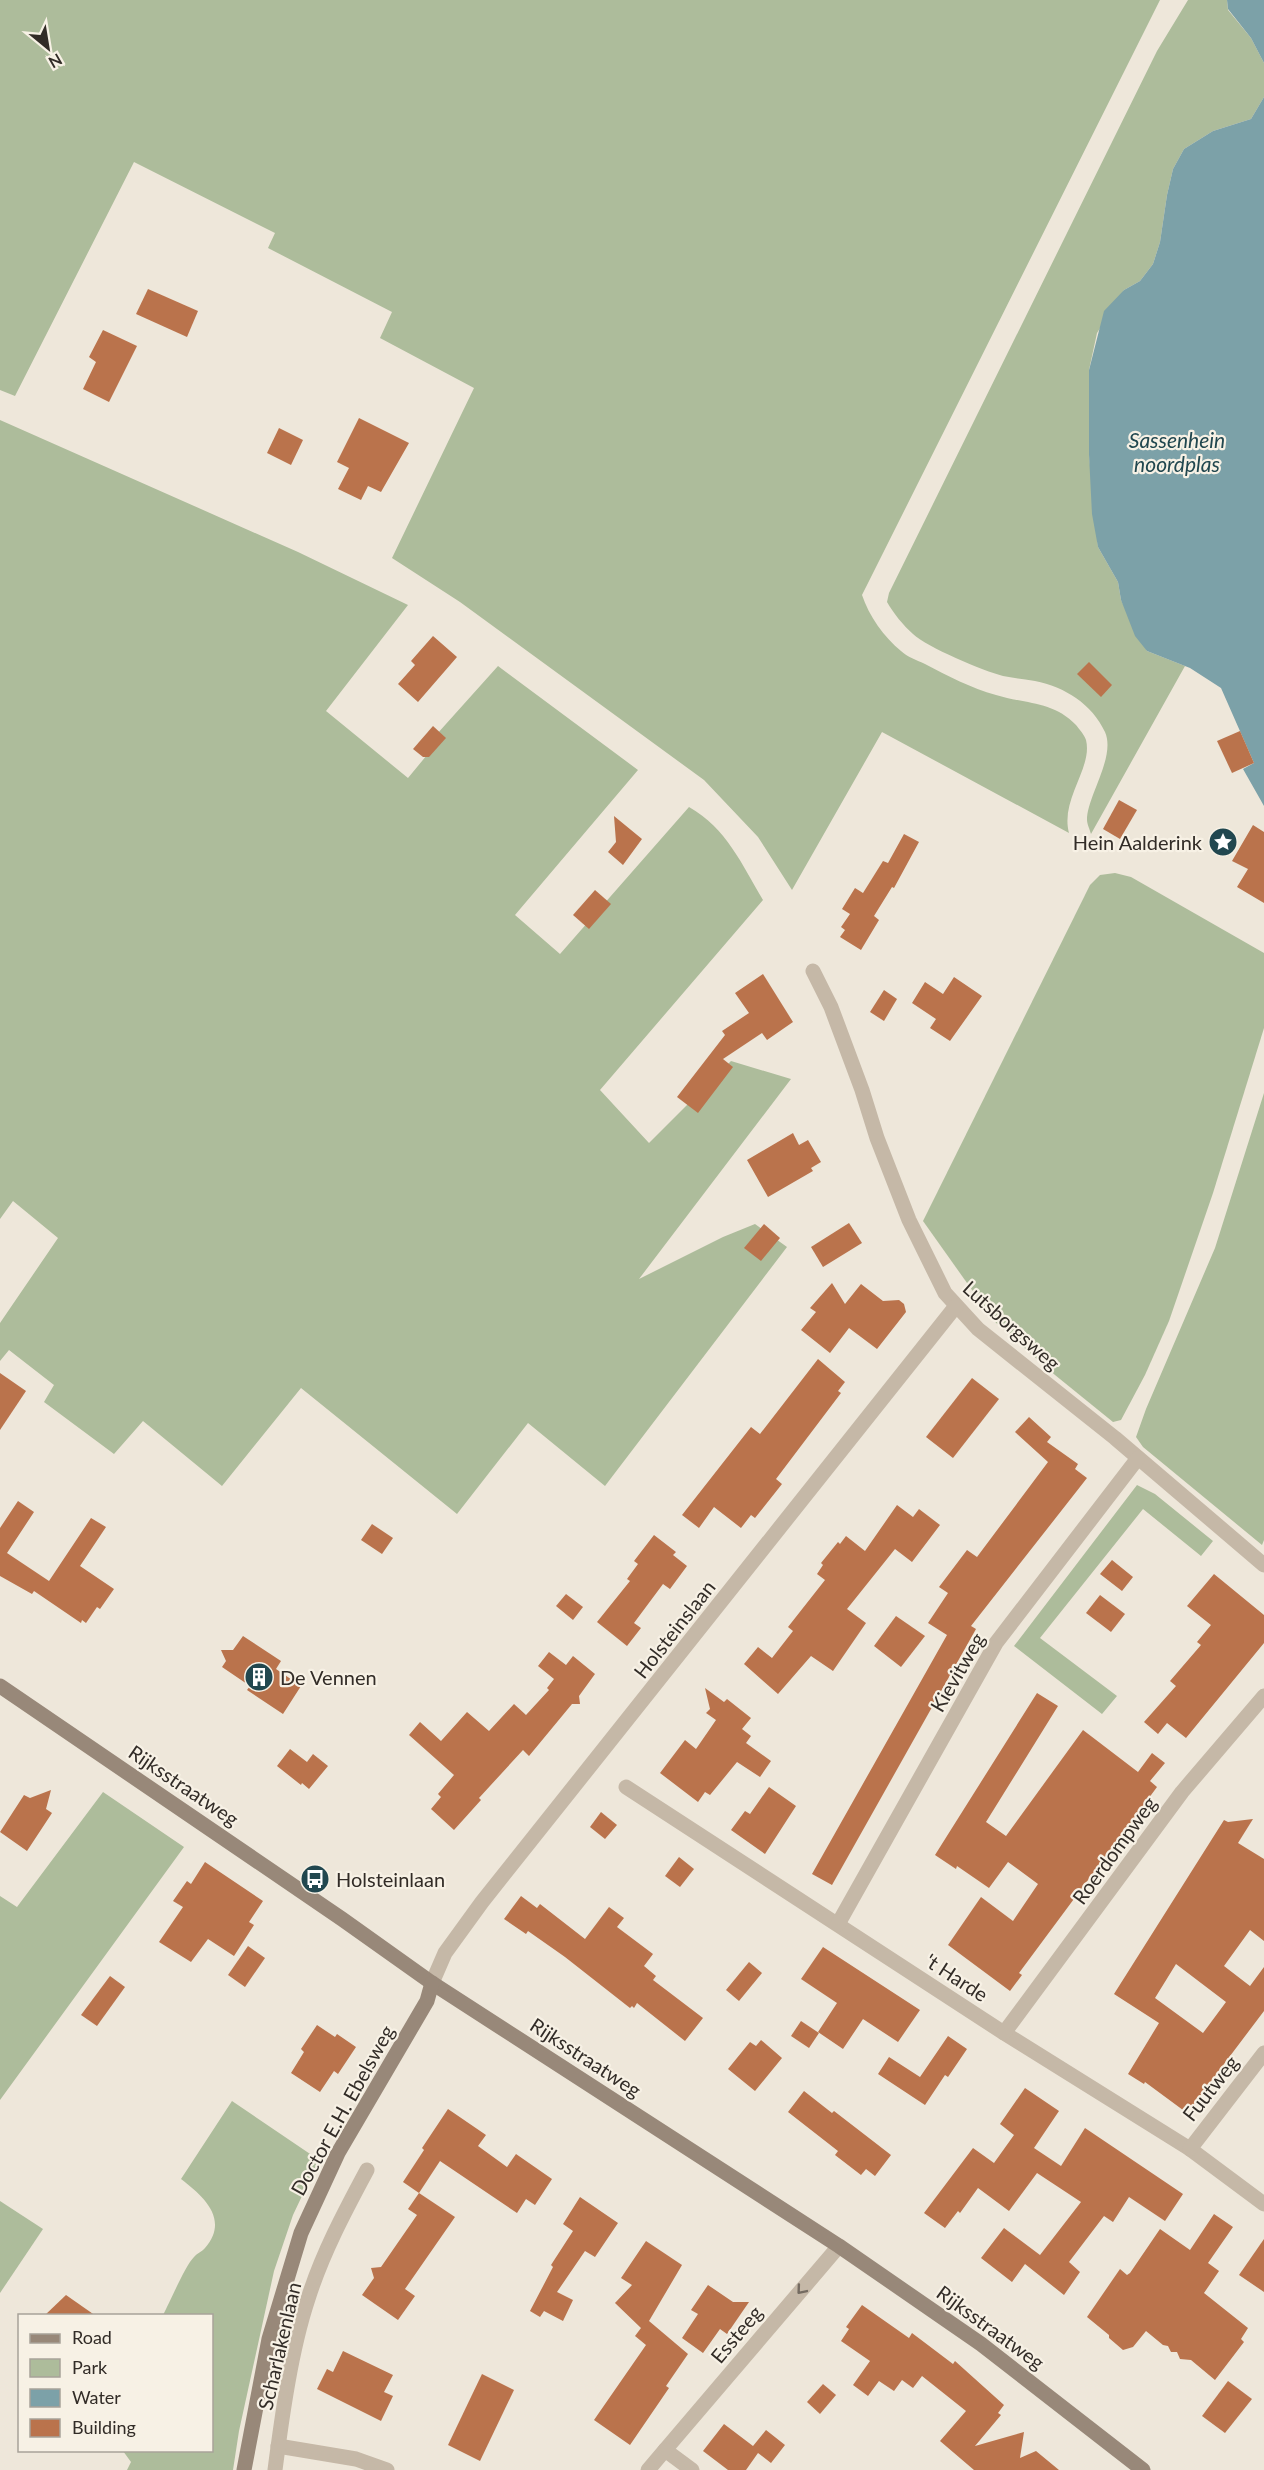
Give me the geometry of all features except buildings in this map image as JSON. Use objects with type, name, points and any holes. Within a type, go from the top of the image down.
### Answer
[{"type":"main road","name":"Rijksstraatweg","points":[[0,1686],[323,1905],[432,1983],[839,2246],[981,2344],[1143,2470]]},
{"type":"main road","name":"Doctor E.H. Ebelsweg","points":[[244,2470],[269,2339],[301,2233],[338,2153],[427,2001],[432,1983]]},
{"type":"street","name":"Lutsborgsweg","points":[[813,971],[835,1017],[877,1138],[909,1220],[945,1293],[996,1344],[1264,1565]]},
{"type":"street","name":"Holsteinslaan","points":[[432,1983],[445,1953],[482,1902],[957,1306]]},
{"type":"street","name":"Kievitweg","points":[[838,1924],[996,1643],[1137,1458]]},
{"type":"street","name":"Roerdompweg","points":[[1005,2033],[1182,1792],[1264,1696]]},
{"type":"street","name":"'t Harde","points":[[626,1787],[1005,2033],[1190,2149],[1264,2204]]},
{"type":"street","name":"Fuutweg","points":[[1190,2149],[1264,2053]]},
{"type":"street","name":"Scharlakenlaan","points":[[275,2470],[296,2347],[308,2299],[329,2246],[367,2170]]},
{"type":"street","name":"Essteeg","points":[[648,2470],[839,2246]]},
{"type":"street","points":[[278,2446],[356,2459],[387,2470]]},
{"type":"street","points":[[665,2450],[692,2470]]},
{"type":"green space","points":[[0,0],[1160,0],[862,595],[878,626],[906,655],[978,689],[1058,711],[1076,725],[1086,740],[1087,751],[1069,808],[1067,820],[1069,833],[882,732],[792,890],[758,837],[704,780],[460,602],[392,558],[474,388],[380,338],[392,312],[268,248],[275,233],[134,162],[15,396],[0,390]]},
{"type":"green space","points":[[1188,0],[1227,0],[1228,10],[1251,38],[1264,63],[1264,97],[1251,119],[1213,131],[1184,149],[1173,169],[1160,242],[1153,264],[1140,281],[1124,290],[1097,333],[1089,370],[1089,455],[1098,547],[1118,582],[1121,600],[1147,651],[1185,666],[1091,834],[1087,822],[1088,810],[1107,753],[1105,732],[1093,713],[1067,692],[1035,681],[994,673],[930,645],[909,631],[887,602],[889,593],[1157,51]]},
{"type":"green space","points":[[0,420],[298,552],[408,605],[326,711],[408,778],[441,738],[437,734],[498,666],[638,770],[515,915],[560,954],[689,807],[723,836],[763,900],[600,1090],[649,1143],[731,1061],[791,1079],[639,1279],[723,1237],[755,1224],[787,1247],[605,1486],[528,1423],[457,1514],[301,1388],[222,1486],[143,1421],[114,1454],[44,1402],[54,1385],[9,1350],[0,1361],[0,1323],[58,1238],[13,1201],[0,1219]]},
{"type":"green space","points":[[1115,873],[1131,877],[1264,953],[1264,1028],[1213,1193],[1169,1321],[1145,1375],[1121,1420],[1113,1422],[994,1321],[923,1221],[1090,885],[1100,875]]},
{"type":"green space","points":[[1264,1093],[1264,1540],[1262,1545],[1143,1447],[1136,1437],[1215,1248]]},
{"type":"green space","points":[[1137,1485],[1155,1494],[1213,1541],[1201,1556],[1143,1509],[1040,1638],[1117,1696],[1102,1714],[1014,1646]]},
{"type":"green space","points":[[103,1792],[184,1847],[0,2100],[0,1896],[17,1907]]},
{"type":"green space","points":[[232,2101],[319,2160],[293,2215],[274,2271],[239,2431],[233,2470],[127,2470],[131,2462],[124,2452],[213,2452],[213,2314],[163,2314],[186,2268],[205,2248],[215,2227],[211,2209],[198,2193],[181,2179]]},
{"type":"green space","points":[[0,2201],[43,2229],[0,2293]]},
{"type":"water","points":[[1227,0],[1264,0],[1264,63],[1251,38],[1228,9]]},
{"type":"water","name":"Sassenhein noordplas","points":[[1264,97],[1264,806],[1243,769],[1254,763],[1221,688],[1190,668],[1147,651],[1135,636],[1121,600],[1118,582],[1098,547],[1092,514],[1089,455],[1089,370],[1104,311],[1124,290],[1140,281],[1153,264],[1160,242],[1173,169],[1184,149],[1213,131],[1251,119]]},
{"type":"place","name":"Hein Aalderink","points":[[1223,842]]},
{"type":"place","name":"De Vennen","points":[[259,1677]]},
{"type":"place","name":"Holsteinlaan","points":[[315,1879]]}]
